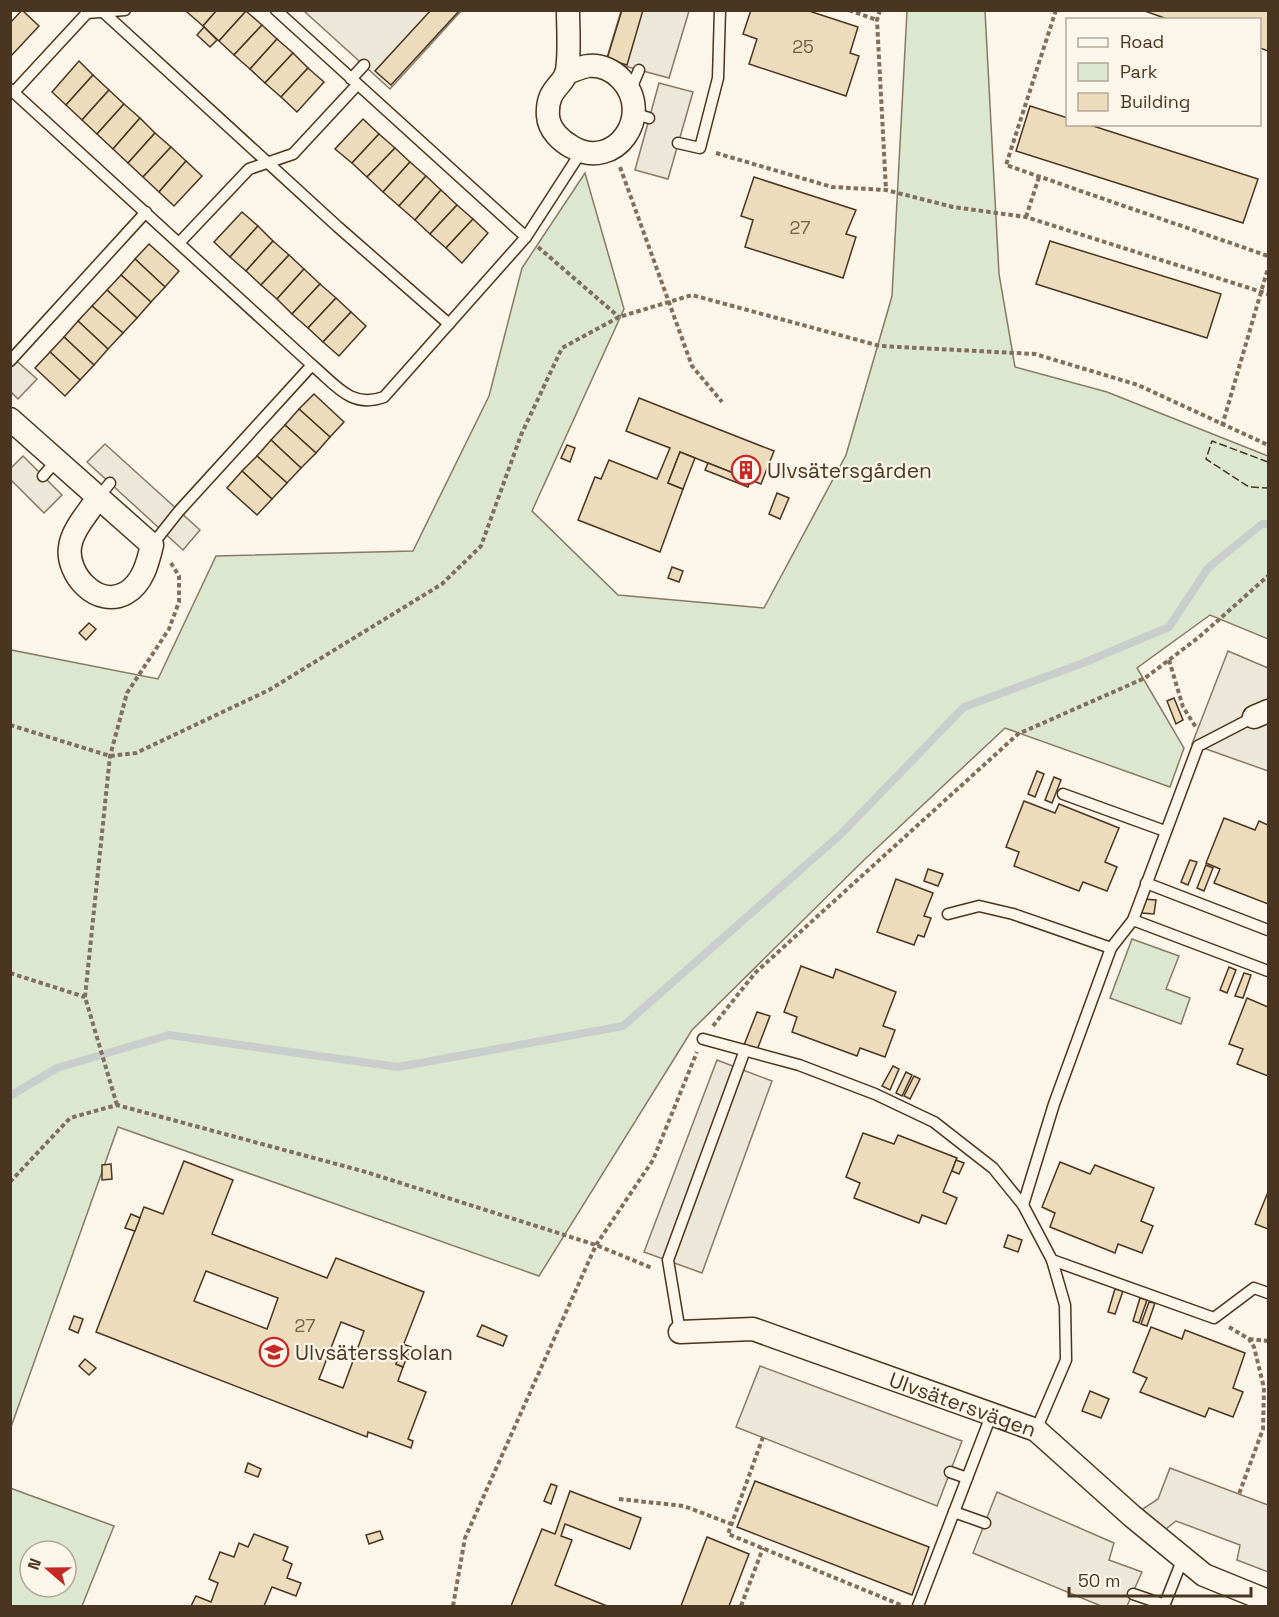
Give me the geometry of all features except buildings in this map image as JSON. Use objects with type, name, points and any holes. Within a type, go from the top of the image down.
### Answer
[{"type":"street","points":[[566,73],[568,10]]},
{"type":"street","points":[[590,65],[614,71],[635,80],[643,116],[627,137],[606,152],[581,152],[560,140],[548,117],[551,93],[566,73],[590,65]]},
{"type":"street","points":[[10,419],[50,468],[104,491],[152,545],[145,571],[126,592],[109,596],[92,592],[79,579],[70,564],[70,546],[75,532],[104,491]]},
{"type":"street","name":"Ulvsätersvägen","points":[[680,1332],[753,1329],[992,1412],[1036,1430],[1204,1575],[1269,1601]]},
{"type":"lane","points":[[125,10],[87,13],[12,90],[312,365],[352,398],[369,402],[384,397],[526,237],[581,152]]},
{"type":"lane","points":[[276,10],[526,237]]},
{"type":"lane","points":[[678,143],[700,148],[718,78],[720,10]]},
{"type":"lane","points":[[102,11],[449,324]]},
{"type":"lane","points":[[179,243],[249,169],[293,154],[354,82],[364,65]]},
{"type":"lane","points":[[10,361],[146,212]]},
{"type":"lane","points":[[152,545],[179,511],[312,365]]},
{"type":"lane","points":[[1023,1205],[1054,1104],[1111,948],[1133,920],[1198,746],[1261,714]]},
{"type":"lane","points":[[1063,794],[1165,831]]},
{"type":"lane","points":[[1146,883],[1269,930]]},
{"type":"lane","points":[[948,914],[979,906],[1013,914],[1111,948]]},
{"type":"lane","points":[[1133,920],[1269,971]]},
{"type":"lane","points":[[703,1039],[799,1065],[875,1094],[934,1122],[993,1168],[1023,1205],[1052,1260],[1065,1305],[1066,1360],[1036,1430]]},
{"type":"lane","points":[[680,1332],[668,1260],[745,1050]]},
{"type":"lane","points":[[1052,1260],[1214,1318],[1254,1288],[1269,1293]]},
{"type":"lane","points":[[918,1606],[992,1412]]},
{"type":"lane","points":[[950,1472],[968,1478]]},
{"type":"lane","points":[[954,1512],[985,1523]]},
{"type":"lane","points":[[1132,1594],[1164,1606],[1183,1557]]},
{"type":"path","points":[[849,10],[877,20]]},
{"type":"path","points":[[880,10],[877,20],[886,190]]},
{"type":"path","points":[[1056,10],[1006,165],[1269,256]]},
{"type":"path","points":[[613,146],[693,366],[722,402]]},
{"type":"path","points":[[700,148],[832,187],[886,190],[953,207],[1026,217],[1269,294]]},
{"type":"path","points":[[1026,217],[1038,177]]},
{"type":"path","points":[[526,237],[619,317]]},
{"type":"path","points":[[1222,426],[1260,291],[1269,268]]},
{"type":"path","points":[[10,725],[110,756],[136,753],[269,690],[442,584],[482,546],[521,435],[562,348],[619,317],[669,300],[692,295],[880,346],[1035,354],[1138,385],[1222,426],[1269,445]]},
{"type":"path","points":[[117,1105],[85,997],[110,756],[128,693],[169,628],[179,602],[179,576],[168,557],[152,545]]},
{"type":"path","points":[[453,1606],[465,1538],[596,1245],[653,1160],[703,1039],[755,973],[1018,734],[1145,678],[1269,576]]},
{"type":"path","points":[[1169,660],[1183,707],[1197,730]]},
{"type":"path","points":[[10,973],[85,997]]},
{"type":"path","points":[[10,1182],[70,1118],[117,1105],[366,1172],[596,1245],[670,1275]]},
{"type":"path","points":[[1214,1318],[1249,1339],[1269,1341]]},
{"type":"path","points":[[1239,1494],[1263,1429],[1264,1388],[1254,1347],[1249,1339]]},
{"type":"path","points":[[763,1437],[728,1534],[894,1605],[905,1606]]},
{"type":"path","points":[[619,1499],[684,1506],[731,1524]]},
{"type":"path","points":[[741,1606],[763,1548]]},
{"type":"green space","points":[[907,11],[985,11],[999,274],[1015,367],[1107,392],[1268,456],[1268,639],[1210,615],[1137,668],[1184,748],[1170,787],[1005,728],[864,860],[692,1030],[539,1276],[118,1127],[11,1427],[11,650],[158,679],[216,556],[413,551],[489,396],[522,268],[585,173],[624,309],[532,511],[618,595],[764,608],[846,455],[892,296]]},
{"type":"green space","points":[[1132,939],[1179,956],[1166,989],[1190,998],[1181,1024],[1110,998]]},
{"type":"green space","points":[[10,1488],[114,1526],[82,1606],[11,1606]]},
{"type":"shaded area","points":[[304,11],[461,11],[390,89]]},
{"type":"shaded area","points":[[621,11],[689,11],[669,78],[606,61]]},
{"type":"shaded area","points":[[659,83],[693,92],[668,179],[635,170]]},
{"type":"shaded area","points":[[10,355],[37,379],[18,399],[11,392]]},
{"type":"shaded area","points":[[105,444],[200,530],[183,550],[87,462]]},
{"type":"shaded area","points":[[23,456],[62,495],[44,513],[11,480],[10,469]]},
{"type":"shaded area","points":[[1228,651],[1268,668],[1268,771],[1192,744]]},
{"type":"shaded area","points":[[717,1060],[772,1081],[702,1273],[644,1252]]},
{"type":"shaded area","points":[[760,1366],[962,1441],[937,1506],[736,1427]]},
{"type":"shaded area","points":[[1170,1468],[1268,1505],[1268,1572],[1237,1560],[1240,1545],[1176,1521],[1157,1536],[1132,1516],[1158,1499]]},
{"type":"shaded area","points":[[997,1492],[1114,1543],[1109,1560],[1142,1572],[1127,1606],[1101,1606],[973,1553]]},
{"type":"waterway","points":[[10,1096],[57,1068],[169,1035],[398,1067],[623,1026],[841,834],[964,707],[1083,663],[1169,627],[1208,568],[1262,524],[1268,524]]},
{"type":"fence","points":[[1268,462],[1212,441],[1206,459],[1249,487],[1268,488]]},
{"type":"place","name":"Ulvsätersgården","points":[[746,470]]},
{"type":"place","name":"Ulvsätersskolan","points":[[274,1352]]}]
